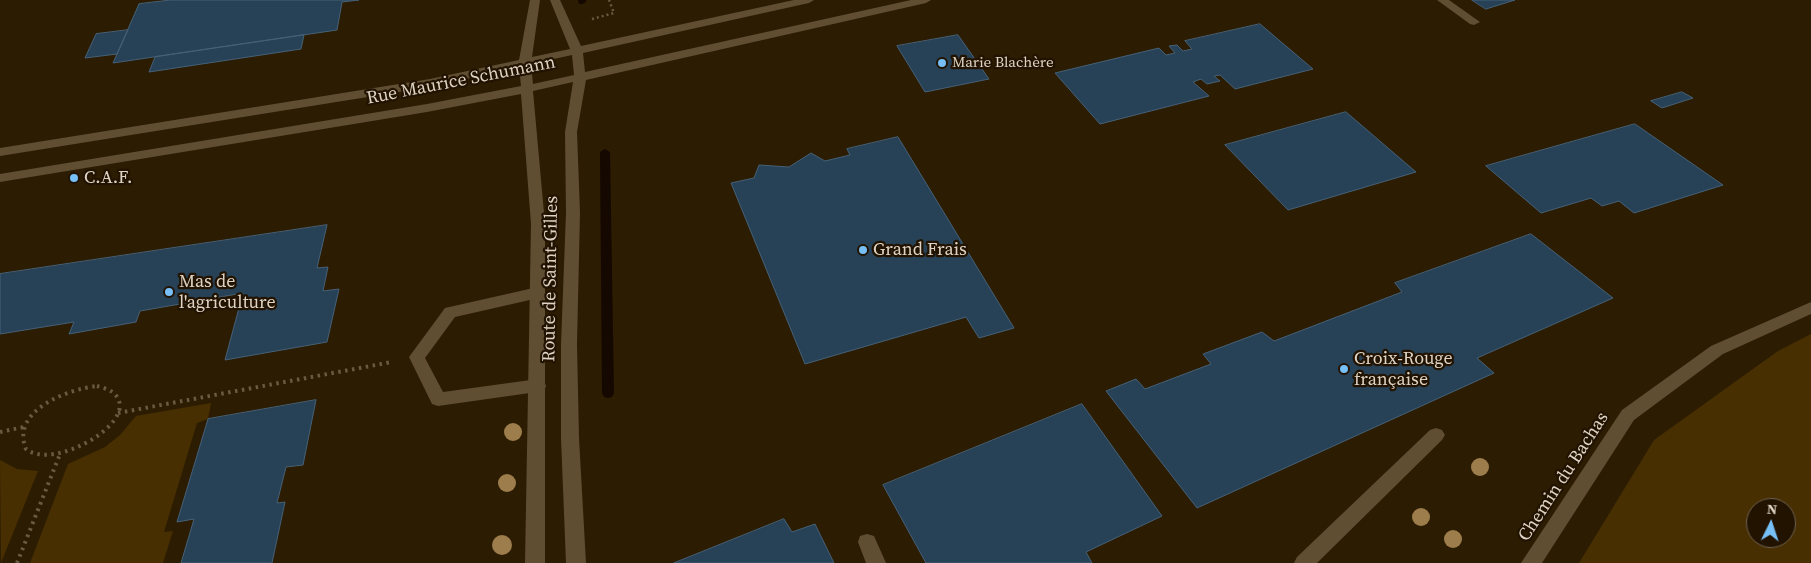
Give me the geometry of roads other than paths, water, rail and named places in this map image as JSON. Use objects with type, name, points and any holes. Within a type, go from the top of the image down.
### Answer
[{"type":"main road","name":"Route de Saint-Gilles","points":[[535,563],[538,224],[525,62],[536,0]]},
{"type":"main road","name":"Route de Saint-Gilles","points":[[555,0],[577,51],[580,77],[571,132],[573,213],[570,428],[576,563]]},
{"type":"main road","name":"Rue Maurice Schumann","points":[[0,152],[430,83],[809,0]]},
{"type":"main road","name":"Rue Maurice Schumann","points":[[0,178],[427,108],[527,89],[926,0]]},
{"type":"main road","points":[[1442,0],[1474,22]]},
{"type":"main road","points":[[538,293],[450,312],[417,357],[438,399],[538,386]]},
{"type":"main road","name":"Chemin du Bachas","points":[[1531,563],[1628,415],[1717,350],[1811,308]]},
{"type":"main road","points":[[1304,563],[1436,435]]},
{"type":"main road","points":[[867,542],[876,563]]},
{"type":"waterway","points":[[605,152],[608,393]]},
{"type":"place","name":"Marie Blachère","points":[[942,63]]},
{"type":"place","name":"C.A.F.","points":[[74,178]]},
{"type":"place","name":"Grand Frais","points":[[863,250]]},
{"type":"place","name":"Mas de l'agriculture","points":[[169,292]]},
{"type":"place","name":"Croix-Rouge française","points":[[1344,369]]}]
